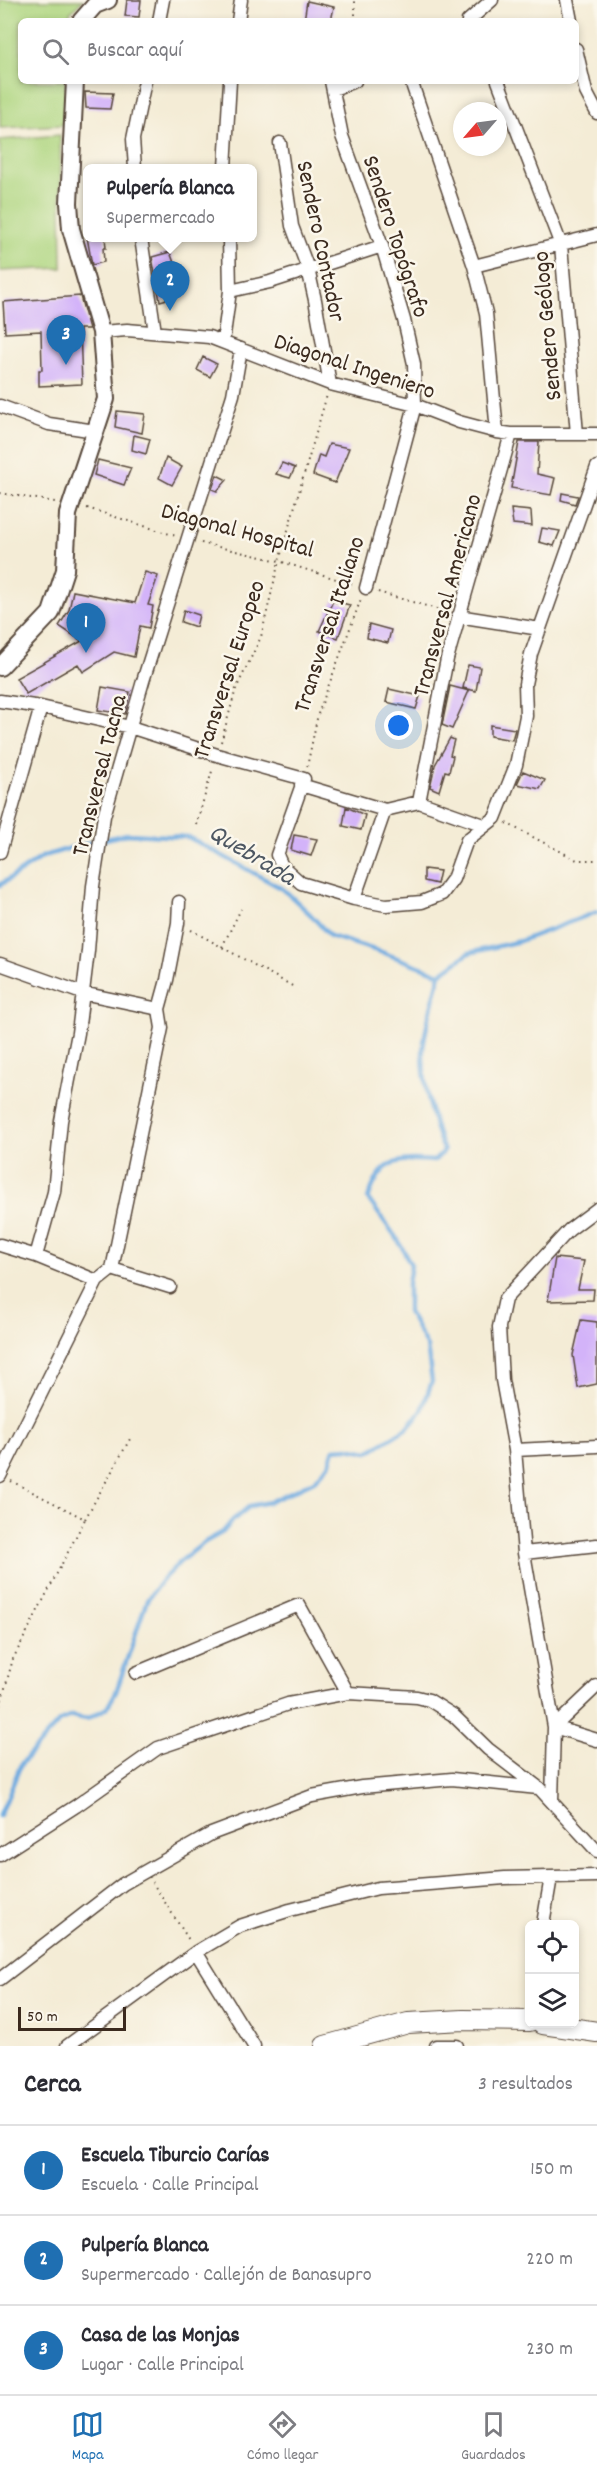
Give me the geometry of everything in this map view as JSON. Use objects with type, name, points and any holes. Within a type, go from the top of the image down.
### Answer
[{"type":"main road","points":[[325,2046],[408,2023],[463,2020],[525,2021]]},
{"type":"main road","points":[[570,2028],[597,2032]]},
{"type":"street","points":[[84,18],[95,5],[108,0]]},
{"type":"street","points":[[160,18],[163,0]]},
{"type":"street","points":[[238,18],[241,0]]},
{"type":"street","points":[[472,18],[492,0]]},
{"type":"street","points":[[567,0],[570,18]]},
{"type":"street","points":[[579,62],[586,92],[597,112]]},
{"type":"street","points":[[0,667],[51,613],[65,570],[68,514],[106,399],[101,332],[71,230],[69,204],[75,84]]},
{"type":"street","points":[[135,164],[133,139],[144,84]]},
{"type":"street","points":[[225,164],[230,84]]},
{"type":"street","points":[[412,84],[474,266],[486,313],[497,432]]},
{"type":"street","name":"Sendero Geólogo","points":[[499,84],[561,245],[577,434]]},
{"type":"street","name":"Sendero Topógrafo","points":[[332,85],[342,136],[382,246],[404,320],[414,364],[415,405]]},
{"type":"street","name":"Sendero Contador","points":[[280,143],[292,226],[308,269],[330,384]]},
{"type":"street","points":[[474,266],[597,235]]},
{"type":"street","points":[[142,242],[155,332]]},
{"type":"street","points":[[223,342],[230,291],[229,242]]},
{"type":"street","points":[[230,291],[270,282],[382,246]]},
{"type":"street","name":"Diagonal Ingeniero","points":[[101,332],[128,330],[209,337],[330,384],[415,405],[459,422],[497,432],[597,434]]},
{"type":"street","name":"Transversal Tacna","points":[[36,1256],[54,1191],[62,1121],[78,1033],[93,886],[104,816],[232,394],[241,349]]},
{"type":"street","name":"Transversal Italiano","points":[[366,588],[415,405]]},
{"type":"street","points":[[0,406],[49,424],[95,431]]},
{"type":"street","name":"Transversal Americano","points":[[419,802],[447,659],[512,434]]},
{"type":"street","points":[[303,782],[277,855],[282,866],[301,882],[386,905],[422,902],[442,894],[453,879],[467,840],[495,818],[516,765],[526,716],[525,684],[531,654],[597,467]]},
{"type":"street","points":[[458,616],[540,629]]},
{"type":"street","points":[[0,701],[41,707],[130,727],[386,810],[419,802],[484,825]]},
{"type":"street","points":[[0,852],[41,707]]},
{"type":"street","points":[[354,898],[386,810]]},
{"type":"street","points":[[5,1479],[97,1281],[112,1269],[162,1028],[159,1009],[178,923],[179,902]]},
{"type":"street","points":[[0,964],[82,993],[159,1009]]},
{"type":"street","points":[[552,1802],[554,1727],[524,1553],[515,1450],[502,1380],[499,1327],[505,1299],[569,1230],[597,1209]]},
{"type":"street","points":[[0,1245],[36,1256],[97,1281]]},
{"type":"street","points":[[112,1269],[170,1287]]},
{"type":"street","points":[[515,1450],[597,1446]]},
{"type":"street","points":[[524,1553],[597,1545]]},
{"type":"street","points":[[136,1673],[298,1605],[348,1693]]},
{"type":"street","points":[[554,1727],[597,1686]]},
{"type":"street","points":[[0,1855],[158,1749],[288,1704],[348,1693],[417,1697],[429,1700],[453,1715],[488,1749],[539,1788],[597,1851]]},
{"type":"street","points":[[554,1727],[597,1740]]},
{"type":"street","points":[[0,1979],[123,1884],[211,1834],[312,1796],[362,1787],[452,1779],[539,1788]]},
{"type":"street","points":[[67,2046],[196,1952],[240,1926],[290,1910],[378,1888],[505,1878],[597,1876]]},
{"type":"street","points":[[544,1920],[551,1877]]},
{"type":"street","points":[[196,1952],[254,2046]]},
{"type":"street","points":[[436,2046],[457,2046]]},
{"type":"path","points":[[355,18],[356,0]]},
{"type":"path","name":"Transversal Europeo","points":[[196,825],[236,689],[261,637],[279,561],[330,384]]},
{"type":"path","points":[[0,493],[71,504]]},
{"type":"path","name":"Diagonal Hospital","points":[[100,511],[187,539],[279,561],[458,616]]},
{"type":"path","name":"Transversal Italiano","points":[[303,782],[318,714],[366,588]]},
{"type":"path","points":[[495,818],[577,860],[597,861]]},
{"type":"path","points":[[222,947],[241,909]]},
{"type":"path","points":[[178,923],[296,988]]},
{"type":"path","points":[[0,1706],[13,1659],[85,1519],[130,1439]]},
{"type":"path","points":[[5,1479],[85,1519]]},
{"type":"path","points":[[145,1872],[196,1952]]},
{"type":"green space","points":[[0,0],[83,0],[70,13],[70,18],[18,18],[18,84],[66,84],[62,125],[0,128]]},
{"type":"green space","points":[[60,135],[62,268],[0,271],[0,140]]},
{"type":"building","points":[[127,0],[141,0],[139,17],[125,16]]},
{"type":"building","points":[[307,1],[334,7],[332,18],[304,18]]},
{"type":"building","points":[[85,92],[113,93],[110,109],[86,108]]},
{"type":"building","points":[[88,242],[105,242],[106,248],[103,248],[104,262],[92,265]]},
{"type":"building","points":[[170,252],[176,268],[172,269],[178,296],[160,301],[152,257]]},
{"type":"building","points":[[80,296],[89,329],[80,329],[82,384],[39,386],[39,370],[42,370],[41,331],[5,333],[3,302]]},
{"type":"building","points":[[203,357],[217,364],[210,377],[197,370]]},
{"type":"building","points":[[117,411],[145,414],[142,433],[115,427]]},
{"type":"building","points":[[134,435],[150,439],[146,454],[132,450]]},
{"type":"building","points":[[519,442],[539,442],[537,474],[555,478],[551,495],[511,488]]},
{"type":"building","points":[[329,444],[349,448],[335,483],[313,475],[319,455],[324,457]]},
{"type":"building","points":[[166,458],[182,467],[172,485],[159,478]]},
{"type":"building","points":[[98,460],[131,468],[124,485],[94,475]]},
{"type":"building","points":[[282,463],[295,468],[290,478],[276,474]]},
{"type":"building","points":[[217,475],[227,480],[217,491],[212,489]]},
{"type":"building","points":[[562,493],[578,496],[575,504],[561,500]]},
{"type":"building","points":[[511,509],[531,511],[532,526],[513,524]]},
{"type":"building","points":[[542,528],[560,531],[554,546],[539,542]]},
{"type":"building","points":[[145,572],[158,576],[148,605],[153,606],[149,628],[140,626],[134,657],[114,652],[83,672],[78,664],[26,694],[16,678],[82,641],[59,626],[69,610],[73,591],[135,603]]},
{"type":"building","points":[[333,601],[350,605],[338,638],[319,631]]},
{"type":"building","points":[[184,610],[199,615],[196,627],[181,622]]},
{"type":"building","points":[[369,624],[391,630],[388,643],[367,638]]},
{"type":"building","points":[[468,665],[480,667],[476,691],[463,688]]},
{"type":"building","points":[[450,686],[469,691],[452,729],[442,725]]},
{"type":"building","points":[[102,687],[130,692],[125,714],[98,710]]},
{"type":"building","points":[[389,689],[420,696],[416,709],[386,702]]},
{"type":"building","points":[[490,725],[515,729],[512,740],[490,736]]},
{"type":"building","points":[[450,738],[454,740],[450,755],[453,756],[449,772],[445,771],[439,791],[430,787],[435,765]]},
{"type":"building","points":[[523,771],[545,780],[540,789],[517,784]]},
{"type":"building","points":[[346,807],[365,815],[361,830],[343,826]]},
{"type":"building","points":[[294,835],[317,839],[311,856],[291,850]]},
{"type":"building","points":[[424,869],[440,871],[437,884],[424,881]]},
{"type":"building","points":[[555,1258],[584,1261],[578,1289],[594,1289],[593,1300],[548,1301]]},
{"type":"building","points":[[581,1320],[597,1322],[597,1384],[578,1388],[573,1355]]},
{"type":"waterway","name":"Quebrada","points":[[0,885],[44,856],[81,845],[127,834],[188,837],[283,889],[330,936],[440,974]]},
{"type":"waterway","points":[[0,1816],[21,1764],[58,1723],[71,1716],[87,1719],[107,1708],[116,1692],[147,1600],[162,1580],[182,1560],[205,1542],[223,1532],[250,1506],[270,1502],[314,1481],[329,1465],[334,1449],[348,1448],[368,1452],[407,1428],[422,1410],[432,1381],[427,1347],[408,1312],[408,1283],[411,1265],[398,1240],[368,1199],[378,1176],[391,1164],[409,1160],[434,1161],[444,1151],[429,1102],[423,1051],[440,974],[469,953],[520,941],[597,912]]},
{"type":"place","name":"Pulpería Blanca","points":[[170,311]]},
{"type":"place","name":"Casa de las Monjas","points":[[66,365]]},
{"type":"place","name":"Escuela Tiburcio Carías","points":[[86,653]]}]
